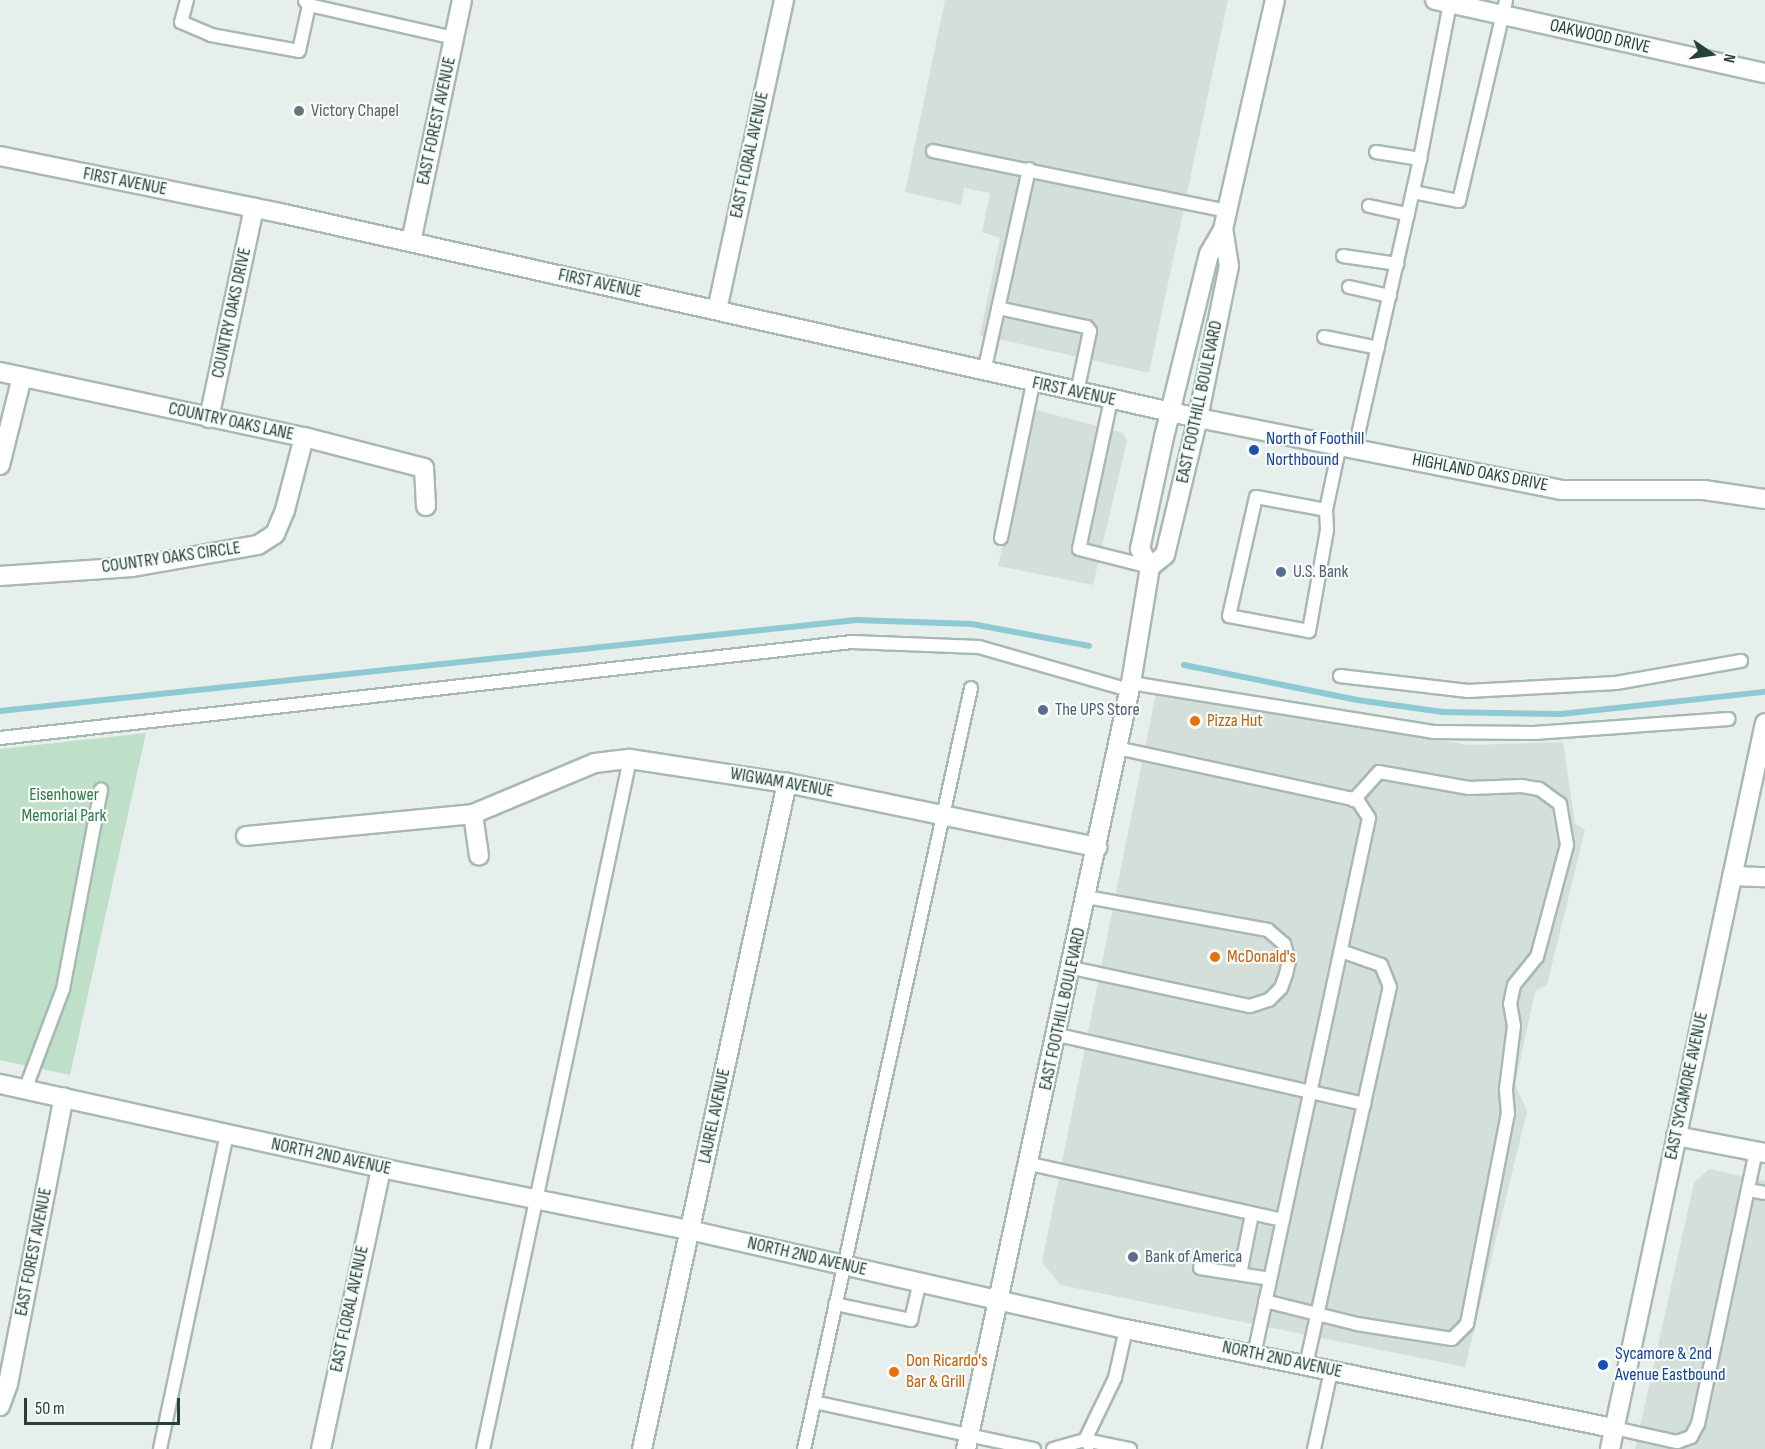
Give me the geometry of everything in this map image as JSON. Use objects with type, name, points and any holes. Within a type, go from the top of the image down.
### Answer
[{"type":"street","name":"EAST FOREST AVENUE","points":[[411,242],[462,0]]},
{"type":"street","name":"EAST FLORAL AVENUE","points":[[717,310],[784,0]]},
{"type":"street","name":"EAST FOOTHILL BOULEVARD","points":[[968,1442],[1058,1035],[1144,611],[1150,567],[1140,549],[1209,254],[1223,230],[1275,0]]},
{"type":"street","name":"OAKWOOD DRIVE","points":[[1442,2],[1505,7],[1765,73]]},
{"type":"street","name":"FIRST AVENUE","points":[[0,156],[411,242],[1033,383],[1198,418]]},
{"type":"street","name":"COUNTRY OAKS DRIVE","points":[[209,418],[254,208]]},
{"type":"street","name":"EAST FOOTHILL BOULEVARD","points":[[1150,567],[1165,555],[1198,418],[1229,266],[1223,230]]},
{"type":"street","name":"COUNTRY OAKS LANE","points":[[0,372],[304,437],[424,468],[426,506]]},
{"type":"street","points":[[0,465],[22,376]]},
{"type":"street","name":"HIGHLAND OAKS DRIVE","points":[[1198,418],[1560,490],[1704,490],[1765,499]]},
{"type":"street","name":"COUNTRY OAKS CIRCLE","points":[[0,576],[133,567],[258,545],[275,534],[285,510],[304,437]]},
{"type":"street","name":"EAST SYCAMORE AVENUE","points":[[1610,1449],[1765,723]]},
{"type":"street","name":"WIGWAM AVENUE","points":[[246,836],[473,814],[595,763],[630,759],[788,783],[1097,846]]},
{"type":"street","name":"LAUREL AVENUE","points":[[642,1449],[788,783]]},
{"type":"street","points":[[473,814],[479,856]]},
{"type":"street","points":[[1732,876],[1765,877]]},
{"type":"street","name":"NORTH 2ND AVENUE","points":[[0,1084],[381,1168],[689,1230],[1126,1329],[1614,1428]]},
{"type":"street","name":"EAST FOREST AVENUE","points":[[0,1406],[8,1384],[64,1097]]},
{"type":"street","points":[[1676,1136],[1761,1152]]},
{"type":"street","name":"EAST FLORAL AVENUE","points":[[321,1449],[381,1168]]},
{"type":"lane","points":[[187,0],[181,22],[211,35],[298,51],[307,3],[454,38]]},
{"type":"lane","points":[[1326,510],[1256,497],[1229,616],[1309,631],[1328,530],[1326,510],[1378,348],[1420,159],[1442,2]]},
{"type":"lane","points":[[1413,192],[1459,201],[1505,7]]},
{"type":"lane","points":[[933,151],[1227,211]]},
{"type":"lane","points":[[1376,152],[1420,159]]},
{"type":"lane","points":[[984,372],[1029,169]]},
{"type":"lane","points":[[1368,206],[1408,214]]},
{"type":"lane","points":[[1343,256],[1397,264]]},
{"type":"lane","points":[[1349,287],[1390,296]]},
{"type":"lane","points":[[998,308],[1087,327],[1090,332],[1077,392]]},
{"type":"lane","points":[[1324,337],[1378,348]]},
{"type":"lane","points":[[1001,538],[1033,383]]},
{"type":"lane","points":[[1112,400],[1079,549],[1150,567]]},
{"type":"lane","points":[[0,738],[852,642],[979,647],[1130,683],[1328,718],[1433,732],[1489,735],[1728,719]]},
{"type":"lane","points":[[1340,676],[1468,691],[1616,683],[1741,661]]},
{"type":"lane","points":[[804,1449],[971,688]]},
{"type":"lane","points":[[1117,748],[1354,800],[1365,808],[1369,818],[1254,1355]]},
{"type":"lane","points":[[483,1449],[630,759]]},
{"type":"lane","points":[[1265,1301],[1318,1315],[1452,1339],[1467,1324],[1508,1114],[1506,1089],[1514,1026],[1510,1004],[1514,985],[1537,957],[1567,845],[1560,804],[1539,789],[1522,786],[1469,788],[1379,772],[1354,800]]},
{"type":"lane","points":[[25,1090],[63,989],[101,790]]},
{"type":"lane","points":[[1072,968],[1250,1006],[1269,1000],[1281,988],[1289,961],[1284,944],[1268,930],[1086,897]]},
{"type":"lane","points":[[1306,1365],[1390,987],[1381,965],[1341,951]]},
{"type":"lane","points":[[1058,1035],[1364,1104]]},
{"type":"lane","points":[[160,1449],[227,1134]]},
{"type":"lane","points":[[1614,1428],[1677,1442],[1691,1437],[1695,1431],[1748,1190],[1761,1152]]},
{"type":"lane","points":[[1030,1164],[1283,1220]]},
{"type":"lane","points":[[1748,1190],[1765,1193]]},
{"type":"lane","points":[[1240,1274],[1252,1214]]},
{"type":"lane","points":[[1200,1268],[1270,1279]]},
{"type":"lane","points":[[835,1304],[911,1320],[920,1282]]},
{"type":"lane","points":[[1088,1444],[1115,1378],[1126,1329]]},
{"type":"lane","points":[[1314,1449],[1331,1371]]},
{"type":"lane","points":[[814,1402],[968,1442],[1034,1449]]},
{"type":"lane","points":[[1053,1449],[1088,1444],[1130,1449]]},
{"type":"shaded area","points":[[945,0],[1228,0],[1149,373],[980,335],[1000,238],[982,232],[990,193],[964,188],[961,205],[905,192]]},
{"type":"shaded area","points":[[1033,409],[1123,433],[1127,441],[1093,585],[998,566]]},
{"type":"shaded area","points":[[1156,693],[1469,745],[1563,742],[1575,824],[1585,830],[1547,985],[1535,991],[1515,1085],[1527,1111],[1465,1367],[1060,1285],[1042,1262]]},
{"type":"shaded area","points":[[1709,1169],[1765,1181],[1765,1449],[1635,1449],[1694,1183]]},
{"type":"green space","name":"Eisenhower Memorial Park","points":[[146,733],[70,1075],[0,1060],[0,749]]},
{"type":"waterway","points":[[0,711],[856,620],[972,624],[1089,646]]},
{"type":"waterway","points":[[1184,665],[1357,700],[1443,712],[1561,714],[1765,692]]},
{"type":"place","name":"Victory Chapel","points":[[299,111]]},
{"type":"place","name":"North of Foothill Northbound","points":[[1254,450]]},
{"type":"place","name":"U.S. Bank","points":[[1281,572]]},
{"type":"place","name":"The UPS Store","points":[[1043,710]]},
{"type":"place","name":"Pizza Hut","points":[[1195,721]]},
{"type":"place","name":"McDonald's","points":[[1215,957]]},
{"type":"place","name":"Bank of America","points":[[1133,1257]]},
{"type":"place","name":"Sycamore & 2nd Avenue Eastbound","points":[[1603,1365]]},
{"type":"place","name":"Don Ricardo's Bar & Grill","points":[[894,1372]]}]
